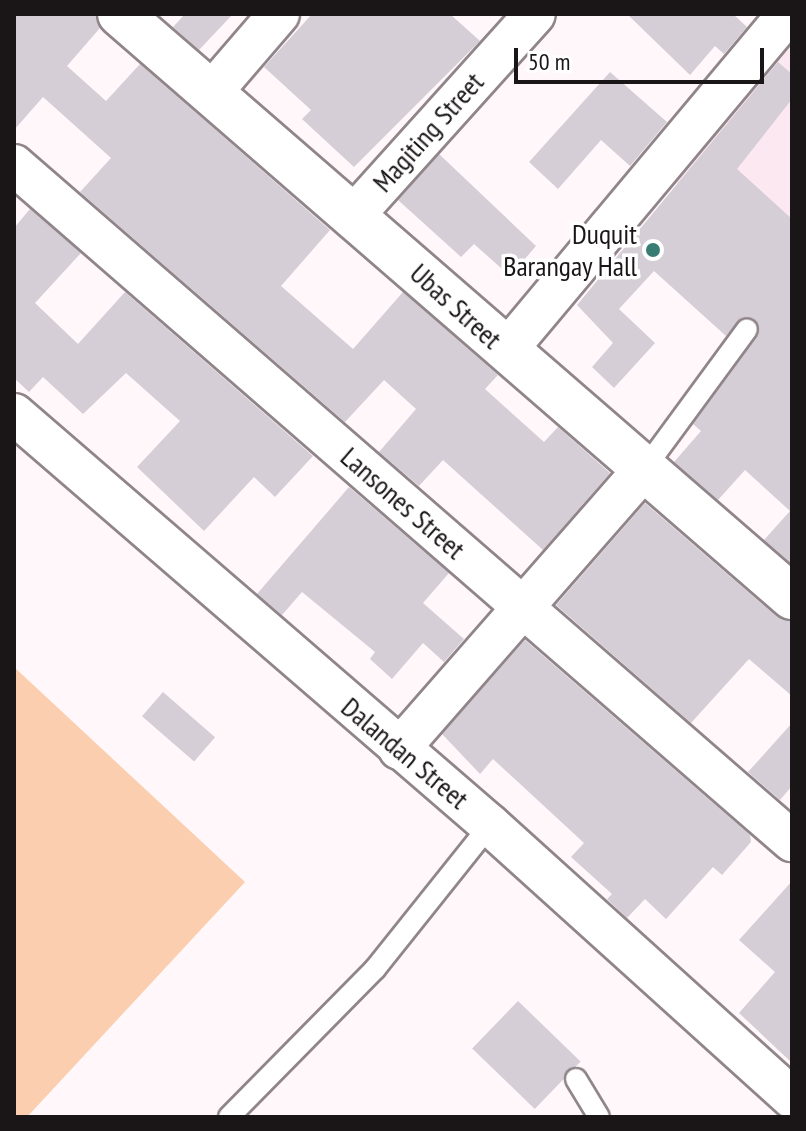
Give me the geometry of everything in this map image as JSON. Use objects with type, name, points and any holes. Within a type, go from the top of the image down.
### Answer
[{"type":"street","name":"Ubas Street","points":[[120,14],[354,215],[506,351],[790,592]]},
{"type":"street","points":[[211,93],[279,14]]},
{"type":"street","name":"Magiting Street","points":[[354,215],[535,14]]},
{"type":"street","points":[[506,351],[788,14]]},
{"type":"street","name":"Lansones Street","points":[[14,165],[792,841]]},
{"type":"street","name":"Dalandan Street","points":[[14,414],[490,825],[792,1098]]},
{"type":"street","points":[[399,749],[521,604],[645,468]]},
{"type":"lane","points":[[645,468],[747,329]]},
{"type":"lane","points":[[229,1117],[375,969],[490,825]]},
{"type":"lane","points":[[576,1079],[599,1117]]},
{"type":"shaded area","points":[[792,26],[792,288],[662,170]]},
{"type":"shaded area","points":[[14,667],[245,882],[27,1117],[14,1117]]},
{"type":"building","points":[[14,14],[96,14],[100,28],[67,66],[106,101],[140,64],[330,230],[281,286],[353,349],[403,292],[498,375],[485,389],[544,442],[558,427],[610,473],[543,550],[443,460],[419,486],[379,452],[416,409],[384,380],[345,422],[80,192],[111,158],[43,97],[14,130]]},
{"type":"building","points":[[185,14],[233,14],[199,50],[173,27]]},
{"type":"building","points":[[312,14],[450,14],[480,41],[354,167],[302,119],[311,110],[264,67]]},
{"type":"building","points":[[627,14],[733,14],[747,27],[724,54],[715,46],[690,75]]},
{"type":"building","points":[[778,62],[792,74],[792,99],[737,169],[792,219],[792,564],[764,540],[790,511],[745,470],[718,500],[674,462],[701,431],[693,424],[757,337],[755,319],[741,318],[726,336],[654,271],[619,309],[655,343],[614,388],[592,367],[613,343],[577,305]]},
{"type":"building","points":[[610,72],[667,122],[630,166],[601,140],[558,189],[529,162]]},
{"type":"building","points":[[439,154],[536,246],[510,276],[474,244],[461,257],[398,200]]},
{"type":"building","points":[[30,209],[81,253],[35,303],[78,344],[125,292],[313,456],[275,497],[254,477],[204,531],[137,467],[180,421],[126,373],[83,414],[43,377],[29,392],[14,378],[14,228]]},
{"type":"building","points":[[349,487],[449,573],[423,603],[464,639],[444,662],[423,643],[392,679],[370,659],[375,652],[302,592],[282,615],[257,594]]},
{"type":"building","points":[[645,503],[776,616],[792,621],[792,696],[749,659],[691,723],[556,605]]},
{"type":"building","points":[[525,640],[750,835],[751,842],[722,875],[713,867],[666,919],[645,899],[627,918],[607,899],[612,894],[571,857],[584,843],[493,759],[480,774],[442,734]]},
{"type":"building","points":[[163,692],[215,737],[194,761],[142,716]]},
{"type":"building","points":[[792,723],[792,786],[780,800],[748,772]]},
{"type":"building","points":[[792,881],[792,1063],[739,1013],[775,972],[739,940]]},
{"type":"building","points":[[518,1001],[581,1061],[535,1109],[472,1048]]},
{"type":"place","name":"Duquit Barangay Hall","points":[[653,250]]}]
